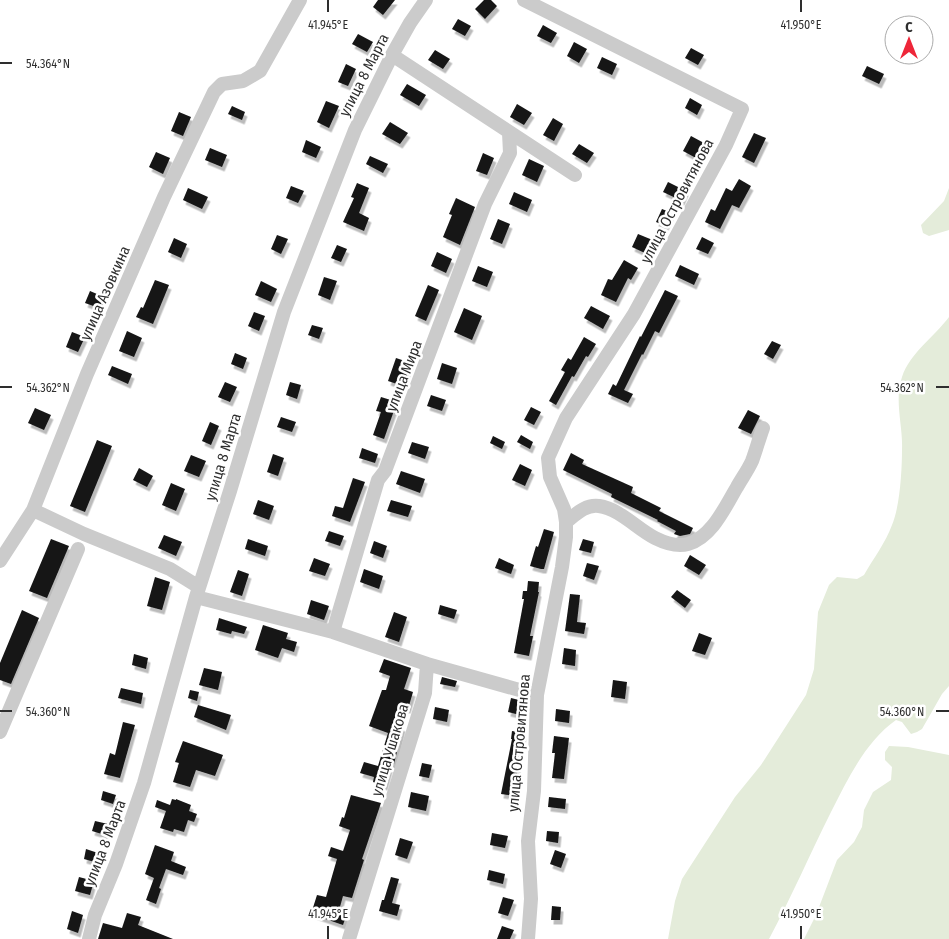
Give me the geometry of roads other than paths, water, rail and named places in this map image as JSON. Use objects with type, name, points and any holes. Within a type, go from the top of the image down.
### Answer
[{"type":"street","name":"улица Азовкина","points":[[0,561],[33,510],[87,374],[164,197],[214,92],[222,84],[243,80],[260,71],[300,0]]},
{"type":"street","name":"улица 8 Марта","points":[[89,939],[95,915],[116,864],[144,783],[198,592],[284,312],[355,130],[392,55],[410,23],[426,0]]},
{"type":"street","name":"улица Островитянова","points":[[524,0],[742,109],[726,145],[634,314],[566,418],[548,458],[550,477],[560,498],[566,522],[565,553],[537,694],[534,782],[528,841],[531,892],[531,916],[528,939]]},
{"type":"street","points":[[392,55],[575,176]]},
{"type":"street","name":"улица Мира","points":[[333,632],[378,480],[388,464],[485,204],[510,153],[509,133]]},
{"type":"street","points":[[566,522],[578,512],[590,506],[600,506],[615,512],[664,542],[681,545],[696,540],[720,516],[752,461],[763,428]]},
{"type":"street","points":[[33,510],[84,534],[170,569],[198,592],[333,632],[427,664],[537,694]]},
{"type":"street","points":[[0,732],[78,549]]},
{"type":"street","name":"улица Ушакова","points":[[349,939],[425,693],[427,664]]}]
